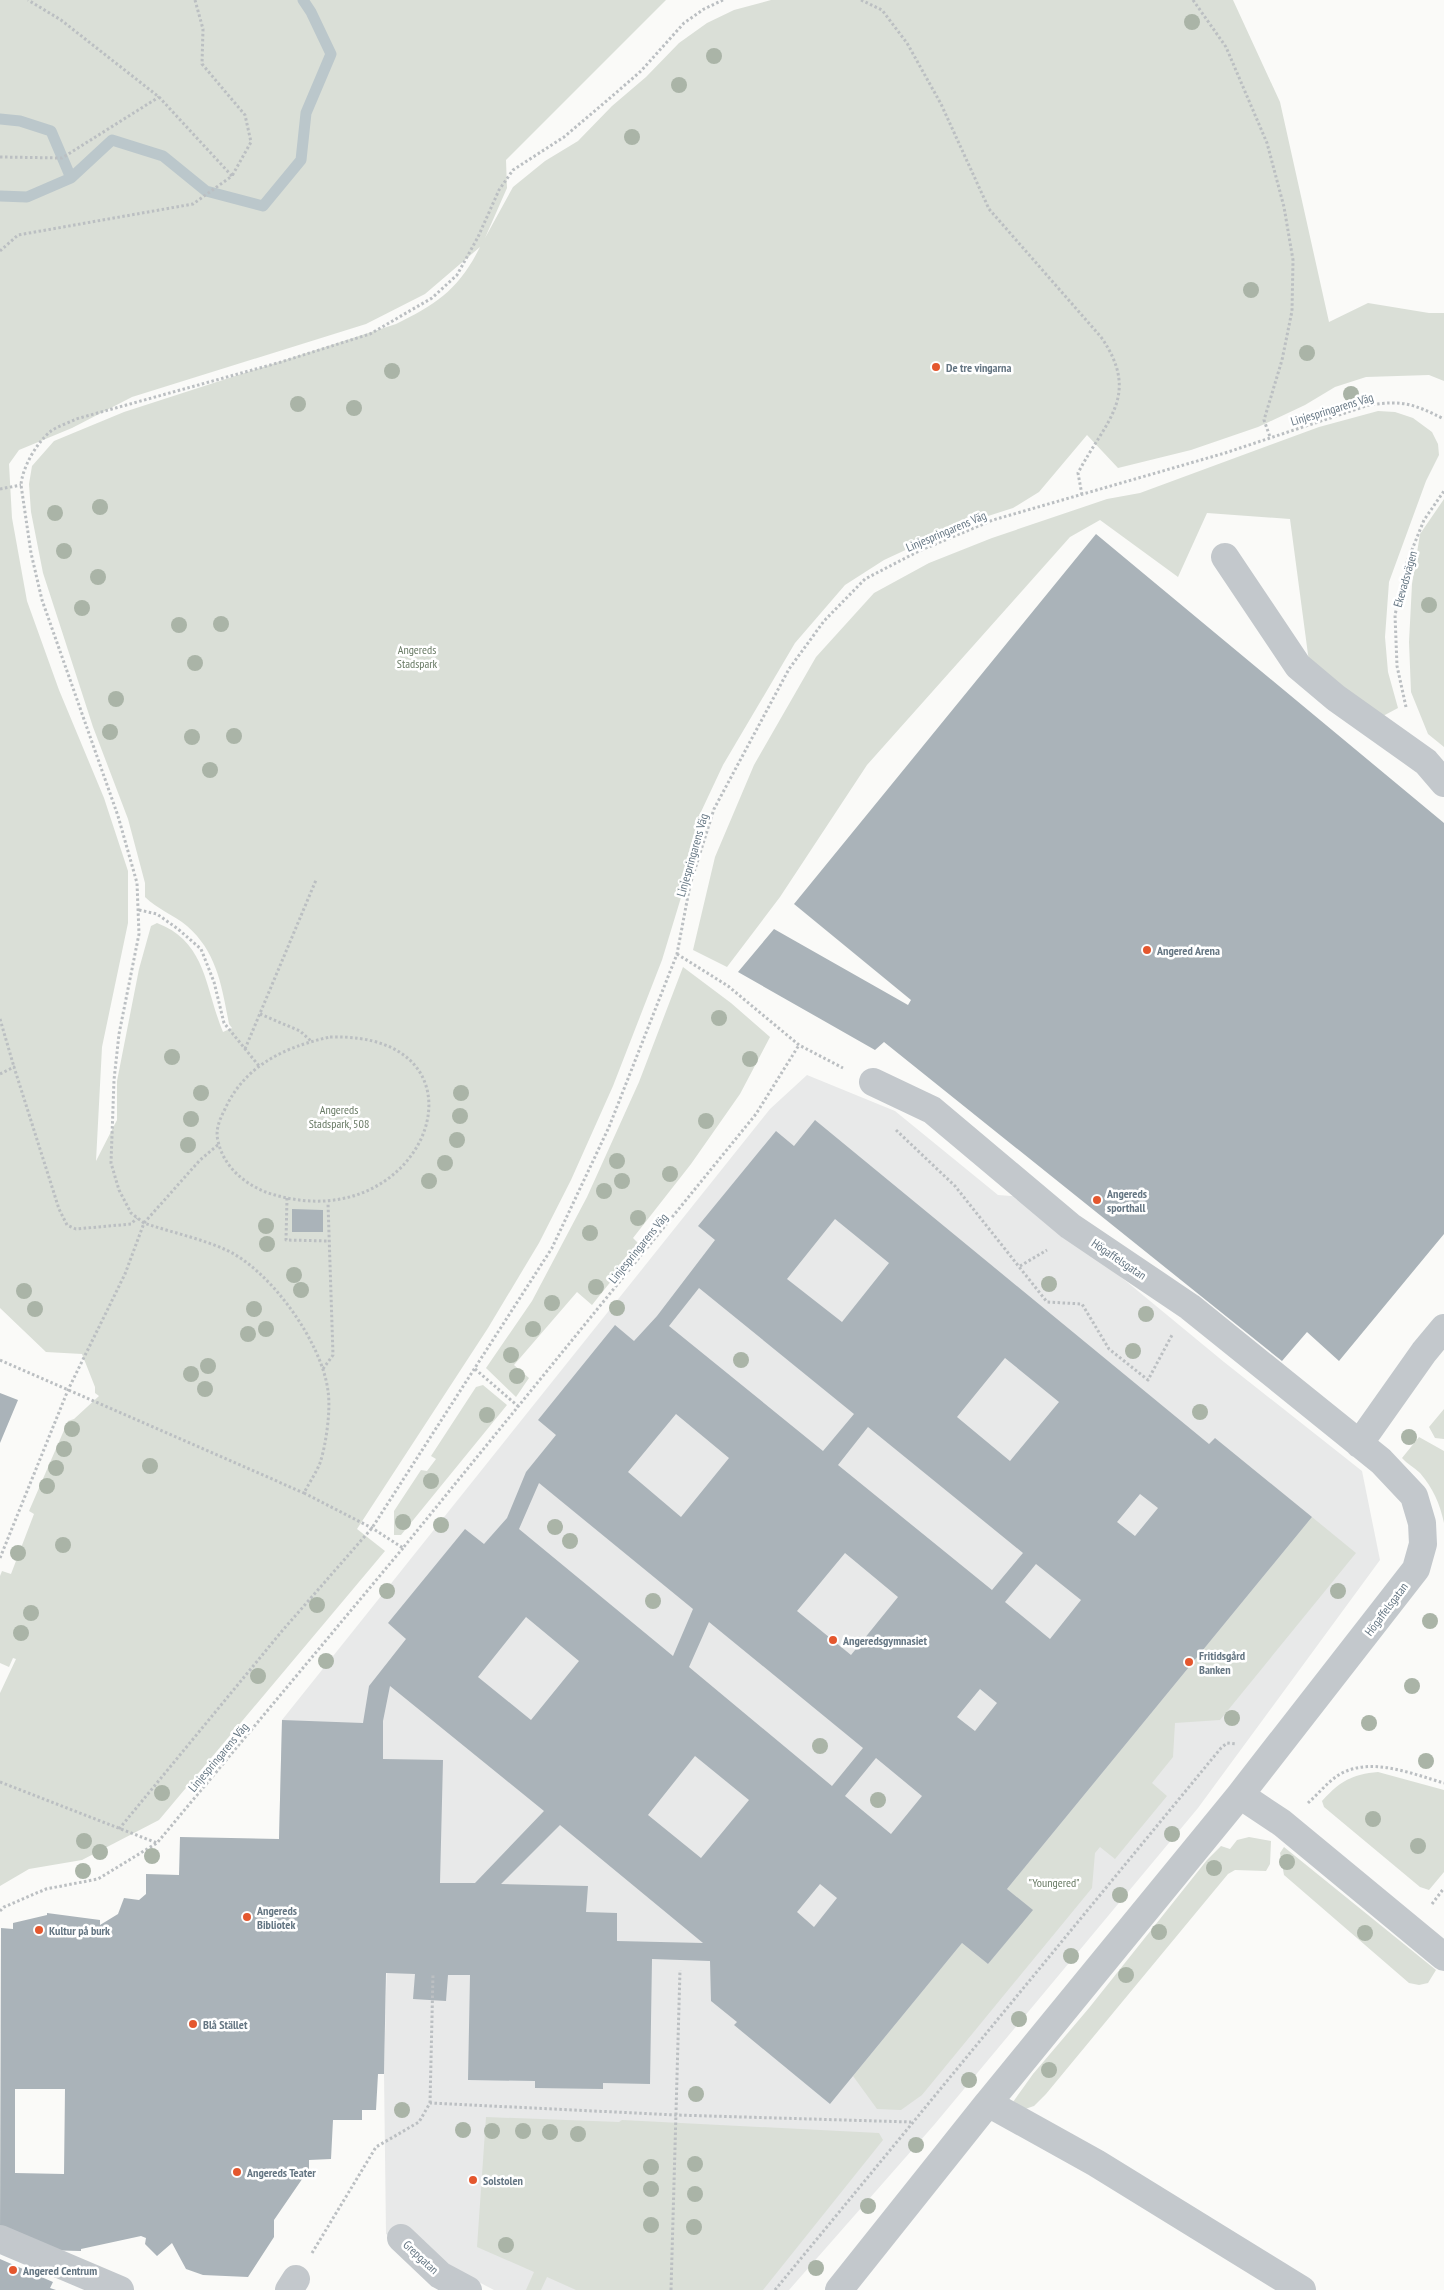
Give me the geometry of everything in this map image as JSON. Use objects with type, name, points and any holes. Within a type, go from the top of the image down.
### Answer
[{"type":"street","points":[[1225,557],[1298,666],[1336,698],[1426,762],[1444,783]]},
{"type":"street","name":"Högaffelsgatan","points":[[839,2290],[1262,1767],[1416,1568],[1423,1544],[1422,1523],[1414,1496],[1381,1461],[1190,1307],[1070,1226],[932,1110],[873,1082]]},
{"type":"street","points":[[1359,1444],[1424,1352],[1444,1328]]},
{"type":"street","points":[[1240,1795],[1282,1823],[1444,1958]]},
{"type":"street","points":[[988,2104],[1096,2163],[1302,2290]]},
{"type":"street","name":"Grepgatan","points":[[401,2238],[440,2275],[468,2290]]},
{"type":"street","points":[[0,2239],[120,2290]]},
{"type":"path","points":[[28,0],[61,20],[159,97],[232,176]]},
{"type":"path","points":[[0,252],[18,235],[193,204],[232,176],[251,142],[245,114],[202,64],[203,29],[195,0]]},
{"type":"path","points":[[304,1493],[320,1462],[327,1426],[329,1392],[323,1370],[311,1343],[282,1295],[243,1261],[224,1249],[144,1223],[131,1213],[119,1190],[111,1163],[114,1080],[119,1034],[138,934],[137,883],[118,816],[42,600],[31,553],[21,485],[22,474],[40,445],[51,432],[76,419],[262,368],[370,334],[432,298],[457,275],[478,236],[499,190],[513,170],[564,137],[641,71],[684,23],[704,9],[723,0]]},
{"type":"path","points":[[861,0],[882,10],[906,42],[941,104],[989,209],[1101,337],[1113,355],[1119,371],[1116,407],[1078,473],[1082,495]]},
{"type":"path","points":[[1193,0],[1226,47],[1267,143],[1284,207],[1293,260],[1292,310],[1282,360],[1264,420],[1270,437]]},
{"type":"path","points":[[0,157],[62,158],[159,97]]},
{"type":"path","name":"Linjespringarens Väg","points":[[119,1829],[282,1631],[372,1528],[552,1248],[609,1127],[678,954],[690,885],[714,809],[789,669],[824,621],[865,579],[918,551],[994,520],[1224,453],[1369,404],[1391,402],[1416,405],[1444,419]]},
{"type":"path","points":[[0,489],[21,485]]},
{"type":"path","name":"Ekevadsvägen","points":[[1408,715],[1396,666],[1394,615],[1410,554],[1424,520],[1444,491]]},
{"type":"path","points":[[245,1049],[316,880]]},
{"type":"path","points":[[139,910],[157,914],[201,949],[214,982],[224,1023],[260,1066]]},
{"type":"path","points":[[678,954],[728,986],[799,1045],[873,1082],[898,1133],[955,1186],[1047,1302],[1082,1304],[1109,1349],[1148,1380],[1172,1335]]},
{"type":"path","points":[[260,1014],[300,1031],[310,1041]]},
{"type":"path","points":[[0,1019],[59,1210],[67,1224],[76,1229],[131,1224],[137,1218]]},
{"type":"path","points":[[344,1037],[358,1038],[387,1046],[411,1063],[422,1076],[428,1090],[430,1111],[421,1143],[411,1159],[398,1171],[368,1191],[328,1203],[287,1198],[264,1192],[245,1182],[222,1156],[218,1124],[230,1097],[247,1076],[260,1066],[269,1058],[310,1041],[344,1037]]},
{"type":"path","name":"Linjespringarens Väg","points":[[0,1911],[4,1907],[46,1889],[98,1879],[157,1844],[519,1407],[756,1114],[799,1045]]},
{"type":"path","points":[[0,1074],[14,1067]]},
{"type":"path","points":[[0,1558],[68,1390],[125,1274],[144,1223],[200,1160],[219,1144]]},
{"type":"path","points":[[287,1198],[286,1240],[329,1241]]},
{"type":"path","points":[[323,1370],[333,1355],[328,1203]]},
{"type":"path","points":[[1020,1266],[1052,1248]]},
{"type":"path","points":[[0,1360],[304,1493],[372,1528],[403,1548]]},
{"type":"path","points":[[474,1369],[519,1407]]},
{"type":"path","points":[[775,2290],[1221,1748],[1227,1744],[1235,1745],[1241,1738]]},
{"type":"path","points":[[1308,1803],[1337,1776],[1350,1770],[1367,1766],[1387,1768],[1444,1783]]},
{"type":"path","points":[[0,1782],[157,1844]]},
{"type":"path","points":[[1431,1905],[1444,1888]]},
{"type":"path","points":[[671,2290],[680,1970]]},
{"type":"path","points":[[292,2285],[376,2147],[419,2122],[430,2103],[433,1974]]},
{"type":"path","points":[[430,2103],[676,2115],[912,2122]]},
{"type":"shaded area","name":"Angeredsgymnasiet","points":[[807,1075],[895,1111],[998,1195],[1024,1197],[1224,1362],[1362,1471],[1380,1560],[1198,1808],[934,2125],[789,2290],[494,2290],[386,2234],[384,2074],[387,1956],[279,1839],[282,1720],[770,1109]]},
{"type":"green space","name":"Angereds Stadspark","points":[[0,0],[666,0],[506,160],[507,188],[485,238],[513,187],[545,161],[578,141],[679,43],[707,23],[734,10],[771,0],[1233,0],[1280,102],[1329,322],[1368,303],[1429,313],[1444,313],[1444,381],[1429,375],[1366,377],[1335,387],[1305,405],[1258,427],[1191,450],[1118,468],[1087,435],[1039,492],[1013,508],[957,526],[884,560],[845,585],[795,643],[723,765],[700,814],[686,881],[662,960],[613,1086],[571,1180],[539,1243],[488,1328],[357,1529],[385,1551],[159,1820],[82,1860],[29,1869],[0,1886],[0,1693],[16,1659],[13,1658],[9,1667],[0,1663],[0,1576],[2,1571],[11,1574],[34,1514],[29,1511],[68,1421],[74,1419],[99,1396],[95,1393],[95,1387],[82,1354],[46,1352],[0,1308]],"holes":[[[480,247],[472,262],[446,294],[396,324],[124,412],[54,441],[32,466],[29,484],[31,512],[43,573],[93,727],[128,819],[145,883],[145,897],[187,926],[205,947],[217,971],[229,1024],[232,1028],[223,1032],[202,968],[186,942],[173,931],[157,923],[151,926],[139,969],[117,1081],[117,1120],[96,1161],[102,1047],[128,923],[128,871],[104,798],[59,690],[27,601],[12,518],[9,464],[19,450],[72,428],[132,397],[366,324],[425,294]]]},
{"type":"green space","points":[[1378,411],[1395,412],[1413,418],[1432,432],[1438,444],[1439,455],[1426,481],[1389,582],[1385,637],[1388,672],[1398,708],[1383,716],[1309,662],[1290,519],[1207,513],[1178,577],[1100,520],[1070,537],[867,765],[780,897],[727,967],[693,950],[715,857],[754,765],[816,657],[874,593],[929,563],[992,538],[1107,499],[1140,493],[1319,427]]},
{"type":"green space","points":[[1444,499],[1444,747],[1428,734],[1411,692],[1409,642],[1412,584],[1420,534]]},
{"type":"green space","points":[[683,967],[731,1003],[770,1037],[740,1094],[691,1164],[633,1238],[640,1245],[592,1305],[577,1292],[514,1365],[529,1378],[516,1397],[486,1368],[532,1301],[587,1197],[639,1082]]},
{"type":"green space","points":[[483,1385],[507,1405],[401,1535],[394,1535],[394,1511],[421,1470],[427,1471],[436,1459],[431,1456],[476,1387]]},
{"type":"green space","points":[[1444,1409],[1444,1439],[1435,1438],[1429,1427]]},
{"type":"green space","points":[[1419,1437],[1444,1451],[1444,1523],[1438,1503],[1429,1484],[1420,1473],[1402,1458]]},
{"type":"green space","name":"\"Youngered\"","points":[[1312,1517],[1356,1553],[1220,1720],[1175,1723],[1173,1757],[1152,1783],[1167,1796],[1115,1859],[1100,1847],[1095,1853],[1092,1888],[922,2095],[901,2110],[877,2109],[853,2076],[962,1943],[988,1964],[1032,1910],[1007,1889]]},
{"type":"green space","points":[[1378,1772],[1444,1790],[1444,1872],[1429,1890],[1420,1887],[1324,1807],[1322,1801],[1340,1784],[1353,1777]]},
{"type":"green space","points":[[1249,1837],[1271,1841],[1270,1864],[1266,1871],[1235,1870],[1228,1874],[1046,2094],[1034,2106],[1022,2110],[1013,2102],[1033,2074],[1089,2008],[1207,1860],[1221,1846],[1230,1849],[1237,1840]]},
{"type":"green space","points":[[1284,1847],[1436,1970],[1428,1983],[1419,1985],[1409,1983],[1284,1875],[1280,1853]]},
{"type":"green space","points":[[486,2117],[619,2122],[622,2120],[879,2133],[883,2140],[763,2290],[576,2290],[547,2277],[541,2290],[526,2290],[534,2272],[477,2247]]},
{"type":"building","name":"Angered Arena","points":[[1096,534],[1444,823],[1444,1234],[1339,1361],[1307,1332],[1282,1361],[884,1042],[875,1050],[738,972],[774,929],[908,1005],[911,1000],[794,904]]},
{"type":"building","points":[[815,1120],[1209,1444],[1215,1438],[1312,1517],[1007,1889],[1033,1910],[988,1964],[962,1943],[830,2104],[734,2025],[737,2022],[711,2001],[710,1961],[652,1959],[650,2084],[603,2083],[603,2089],[535,2088],[535,2081],[468,2080],[470,1975],[448,1975],[446,2001],[413,1999],[415,1974],[386,1973],[384,2074],[378,2074],[376,2110],[362,2110],[362,2120],[333,2120],[331,2159],[309,2160],[309,2169],[274,2220],[274,2237],[248,2277],[203,2275],[186,2269],[172,2243],[157,2256],[145,2244],[146,2238],[141,2236],[81,2249],[81,2251],[40,2250],[0,2232],[1,1928],[13,1929],[13,1923],[47,1915],[47,1913],[100,1920],[100,1925],[118,1914],[124,1898],[139,1900],[146,1894],[146,1874],[179,1875],[180,1837],[279,1839],[282,1720],[363,1723],[369,1686],[406,1639],[388,1623],[465,1529],[484,1544],[507,1518],[526,1472],[556,1435],[538,1420],[615,1325],[634,1341],[657,1316],[715,1240],[698,1226],[776,1131],[794,1146]],"holes":[[[835,1219],[889,1263],[842,1322],[787,1279]],[[699,1288],[854,1414],[823,1451],[669,1326]],[[1005,1358],[1059,1402],[1010,1461],[957,1417]],[[676,1414],[729,1458],[681,1517],[628,1472]],[[868,1427],[1023,1553],[992,1590],[838,1465]],[[539,1483],[693,1609],[673,1656],[519,1529]],[[1140,1494],[1158,1508],[1135,1536],[1117,1522]],[[845,1553],[898,1597],[851,1655],[797,1611]],[[1036,1564],[1081,1600],[1050,1639],[1005,1602]],[[526,1617],[579,1661],[531,1720],[478,1677]],[[709,1622],[863,1748],[832,1786],[689,1667]],[[390,1686],[544,1811],[475,1883],[440,1883],[443,1760],[383,1759],[383,1721]],[[980,1689],[997,1703],[975,1731],[957,1717]],[[695,1756],[749,1800],[701,1858],[648,1815]],[[876,1758],[922,1796],[891,1834],[845,1796]],[[560,1825],[703,1943],[617,1941],[617,1913],[586,1912],[588,1886],[501,1884]],[[820,1884],[837,1898],[814,1927],[797,1912]],[[15,2089],[65,2089],[64,2174],[15,2173]]]},
{"type":"building","points":[[292,1209],[323,1210],[323,1232],[292,1232]]},
{"type":"building","points":[[0,1393],[18,1400],[0,1443]]},
{"type":"building","name":"Angered Centrum","points":[[0,2259],[53,2282],[50,2288],[56,2290],[0,2290]]},
{"type":"waterway","points":[[0,196],[27,197],[71,178],[112,140],[163,156],[206,191],[263,206],[301,160],[306,113],[331,54],[311,12],[303,0]]},
{"type":"waterway","points":[[0,119],[20,121],[51,131],[71,178]]},
{"type":"place","name":"De tre vingarna","points":[[936,367]]},
{"type":"place","name":"Angered Arena","points":[[1147,950]]},
{"type":"place","name":"Angereds sporthall","points":[[1097,1200]]},
{"type":"place","name":"Angeredsgymnasiet","points":[[833,1640]]},
{"type":"place","name":"Fritidsgård Banken","points":[[1189,1662]]},
{"type":"place","name":"Angereds Bibliotek","points":[[247,1917]]},
{"type":"place","name":"Kultur på burk","points":[[39,1930]]},
{"type":"place","name":"Blå Stället","points":[[193,2024]]},
{"type":"place","name":"Angereds Teater","points":[[237,2172]]},
{"type":"place","name":"Solstolen","points":[[473,2180]]},
{"type":"place","name":"Angered Centrum","points":[[13,2270]]},
{"type":"park label","name":"Angereds Stadspark, 508","points":[[339,1116]]}]
